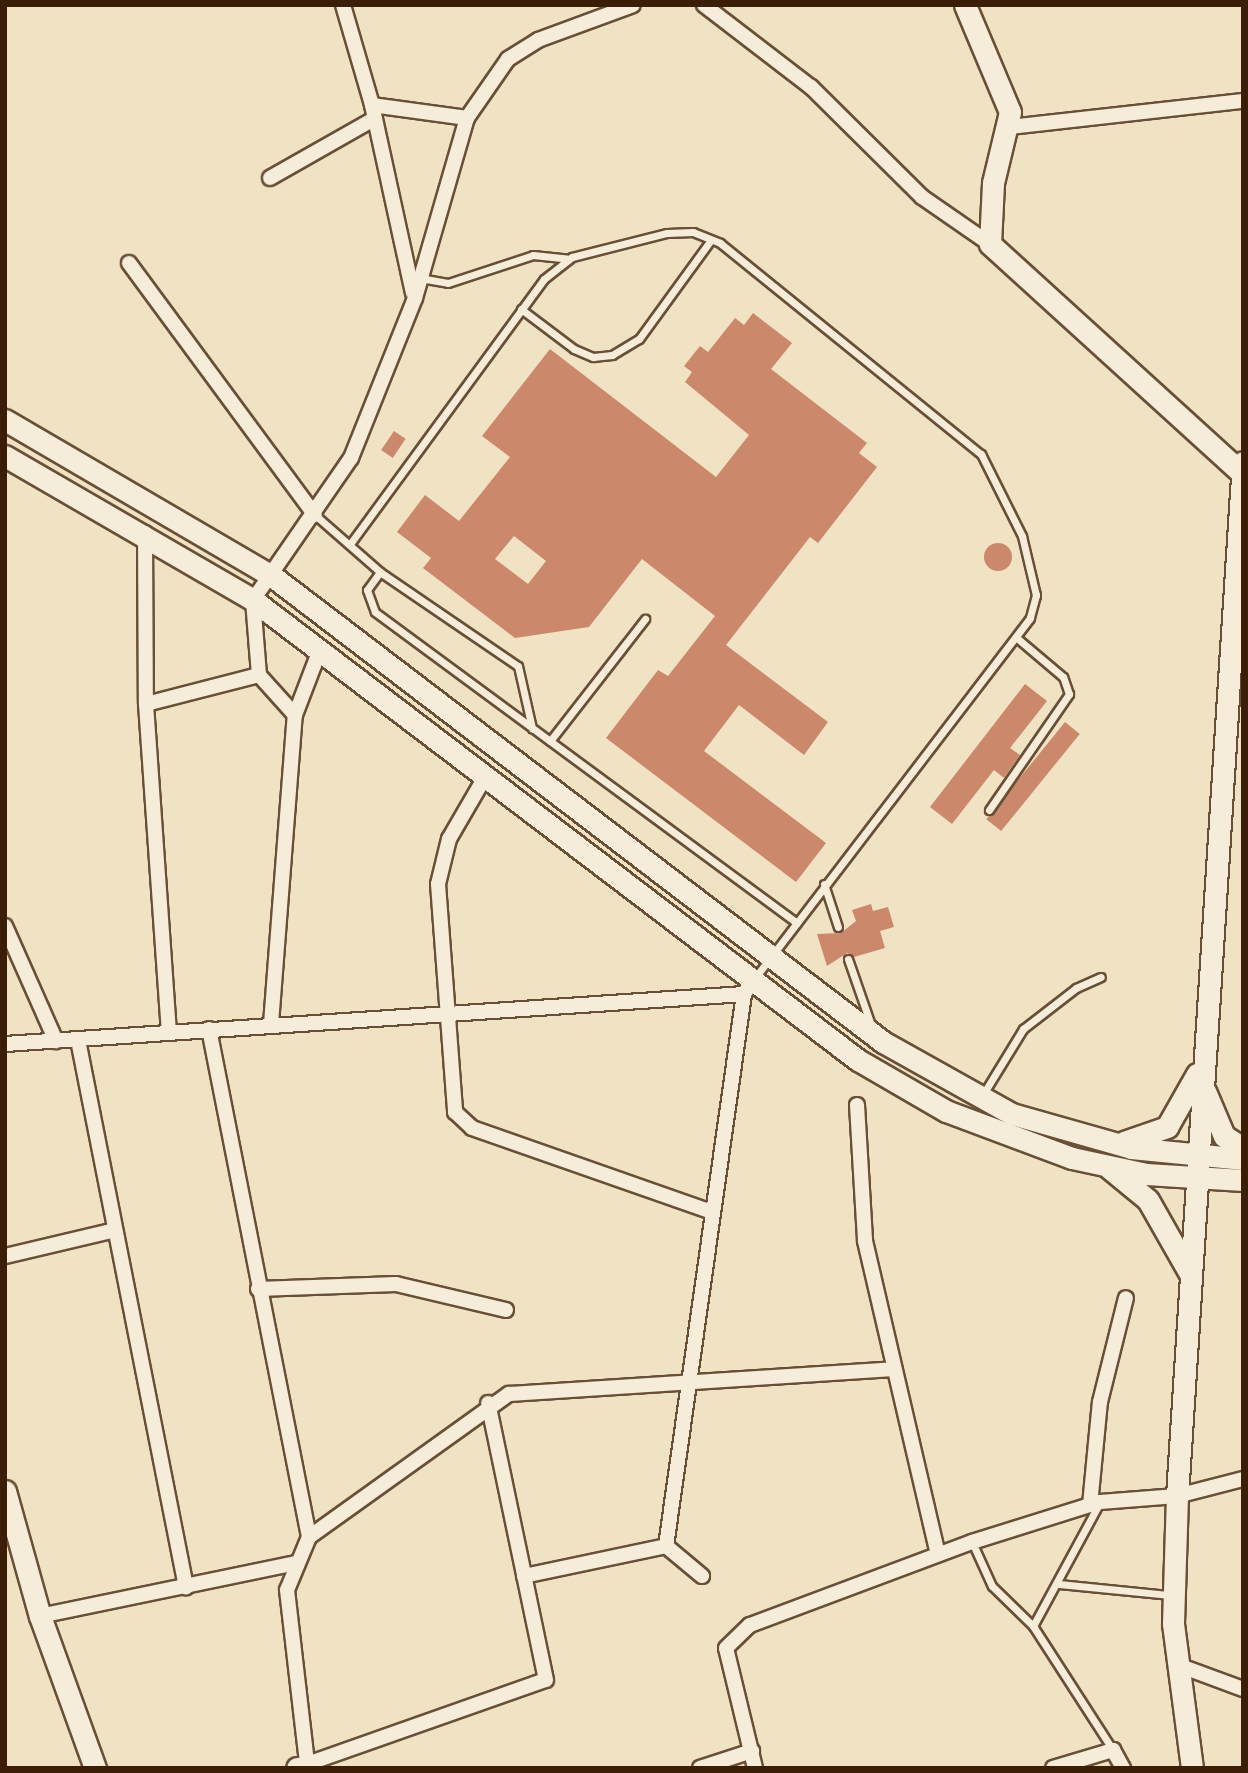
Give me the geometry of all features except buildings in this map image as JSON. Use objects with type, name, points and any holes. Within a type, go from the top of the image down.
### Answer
[{"type":"street","points":[[343,5],[373,112],[415,298]]},
{"type":"street","points":[[295,715],[259,675],[253,600],[315,515],[351,458],[415,298],[467,118],[508,59],[611,9],[633,5]]},
{"type":"street","points":[[704,5],[811,87],[922,197],[990,244],[1242,467],[1234,700],[1202,1070],[1177,1496],[1175,1595],[1178,1665],[1192,1768]]},
{"type":"street","points":[[965,5],[1004,86],[1010,127],[993,183],[990,244]]},
{"type":"street","points":[[1010,127],[1243,101]]},
{"type":"street","points":[[270,178],[373,112],[467,118]]},
{"type":"street","points":[[129,263],[315,515]]},
{"type":"street","points":[[5,420],[272,576],[875,1036],[1012,1114],[1243,1180]]},
{"type":"street","points":[[5,456],[145,533],[253,600],[485,777],[748,987],[858,1060],[946,1111],[995,1133],[1105,1165],[1196,1168],[1243,1159]]},
{"type":"street","points":[[145,533],[146,704],[169,1032]]},
{"type":"street","points":[[271,1024],[295,715],[319,652]]},
{"type":"street","points":[[146,704],[259,675]]},
{"type":"street","points":[[485,777],[449,839],[438,884],[443,1013],[451,1103],[459,1120],[712,1212]]},
{"type":"street","points":[[5,926],[56,1041]]},
{"type":"street","points":[[5,1044],[443,1013],[748,987]]},
{"type":"street","points":[[666,1546],[686,1378],[748,987]]},
{"type":"street","points":[[209,1029],[258,1289],[309,1537]]},
{"type":"street","points":[[78,1040],[111,1231],[186,1587]]},
{"type":"street","points":[[1115,1143],[1145,1139],[1167,1127],[1202,1070]]},
{"type":"street","points":[[1202,1070],[1214,1120],[1243,1149]]},
{"type":"street","points":[[857,1105],[865,1241],[938,1554]]},
{"type":"street","points":[[1105,1165],[1148,1200],[1191,1276]]},
{"type":"street","points":[[5,1256],[111,1231]]},
{"type":"street","points":[[258,1289],[396,1284],[506,1310]]},
{"type":"street","points":[[1095,1504],[1100,1402],[1126,1298]]},
{"type":"street","points":[[488,1404],[547,1674],[543,1683],[305,1767],[287,1590],[295,1563],[309,1537],[488,1404],[532,1389],[686,1378],[894,1369]]},
{"type":"street","points":[[755,1768],[727,1662],[734,1637],[750,1625],[972,1542],[1095,1504],[1177,1496],[1243,1479]]},
{"type":"street","points":[[5,1491],[13,1548],[95,1768]]},
{"type":"street","points":[[524,1576],[666,1546]]},
{"type":"street","points":[[666,1546],[702,1576]]},
{"type":"street","points":[[40,1616],[295,1563]]},
{"type":"street","points":[[1178,1665],[1243,1689]]},
{"type":"street","points":[[1053,1768],[1113,1750],[1123,1768]]},
{"type":"street","points":[[700,1768],[752,1751]]},
{"type":"lane","points":[[420,278],[448,284],[533,255],[569,259],[667,233],[711,240],[981,454],[1022,536],[1032,572],[1034,607],[1018,639],[824,884],[748,987]]},
{"type":"lane","points":[[521,309],[574,349],[593,357],[612,355],[648,329],[711,240]]},
{"type":"lane","points":[[350,544],[521,309],[569,259]]},
{"type":"lane","points":[[315,515],[380,572],[518,666],[532,728]]},
{"type":"lane","points":[[380,572],[367,590],[375,612],[797,923]]},
{"type":"lane","points":[[550,741],[645,619]]},
{"type":"lane","points":[[989,810],[1069,694],[1063,677],[1018,639]]},
{"type":"lane","points":[[824,884],[838,927]]},
{"type":"lane","points":[[848,959],[875,1036]]},
{"type":"lane","points":[[981,1096],[1023,1029],[1076,988],[1101,977]]},
{"type":"lane","points":[[1032,1626],[1059,1584],[1095,1504]]},
{"type":"lane","points":[[972,1542],[992,1586],[1032,1626],[1113,1750]]},
{"type":"lane","points":[[1059,1584],[1175,1595]]}]
